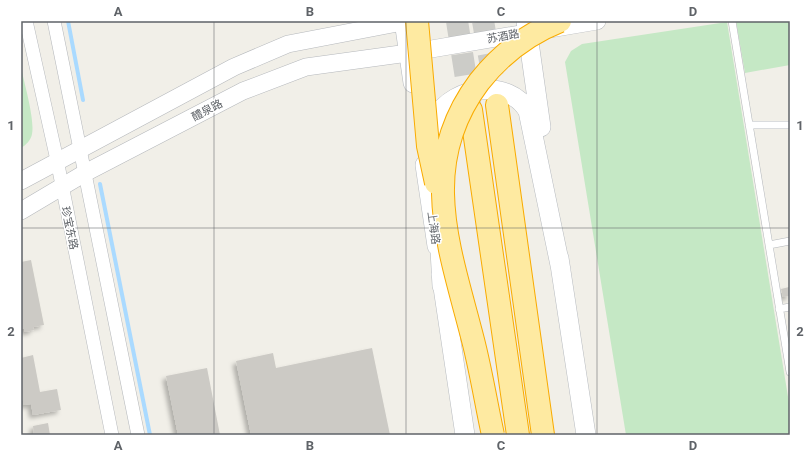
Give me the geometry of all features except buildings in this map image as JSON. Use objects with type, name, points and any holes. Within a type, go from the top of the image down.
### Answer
[{"type":"highway","points":[[408,21],[428,146],[446,232],[478,358],[492,435]]},
{"type":"highway","points":[[446,232],[442,184],[444,161],[451,132],[465,102],[492,66],[508,51],[522,40],[560,21]]},
{"type":"highway","points":[[497,104],[543,435]]},
{"type":"highway","points":[[471,110],[518,435]]},
{"type":"main road","name":"上海路","points":[[408,21],[408,53],[465,435]]},
{"type":"main road","points":[[526,26],[586,435]]},
{"type":"main road","points":[[442,286],[433,130],[436,118],[451,100],[464,93],[483,90],[496,91],[517,98],[523,102],[528,111],[561,270]]},
{"type":"street","name":"珍宝东路","points":[[26,21],[57,160],[112,435]]},
{"type":"street","points":[[54,21],[138,435]]},
{"type":"street","points":[[21,181],[57,160],[80,150],[234,67],[288,44],[408,21]]},
{"type":"street","name":"苏酒路","points":[[408,53],[526,26],[597,21]]},
{"type":"street","name":"醴泉路","points":[[21,211],[85,173],[243,91],[306,67],[408,53]]},
{"type":"lane","points":[[732,21],[790,372]]},
{"type":"lane","points":[[749,125],[790,125]]},
{"type":"lane","points":[[769,245],[790,241]]},
{"type":"lane","points":[[780,309],[790,307]]},
{"type":"green space","points":[[736,21],[790,21],[790,65],[745,73]]},
{"type":"green space","points":[[727,22],[790,409],[790,435],[626,435],[565,62],[571,51],[582,44]]},
{"type":"green space","points":[[21,67],[31,110],[33,127],[31,138],[21,148]]},
{"type":"waterway","points":[[68,21],[83,100]]},
{"type":"waterway","points":[[100,184],[150,435]]},
{"type":"tunnel","points":[[457,21],[471,110]]},
{"type":"tunnel","points":[[483,21],[494,84]]}]
